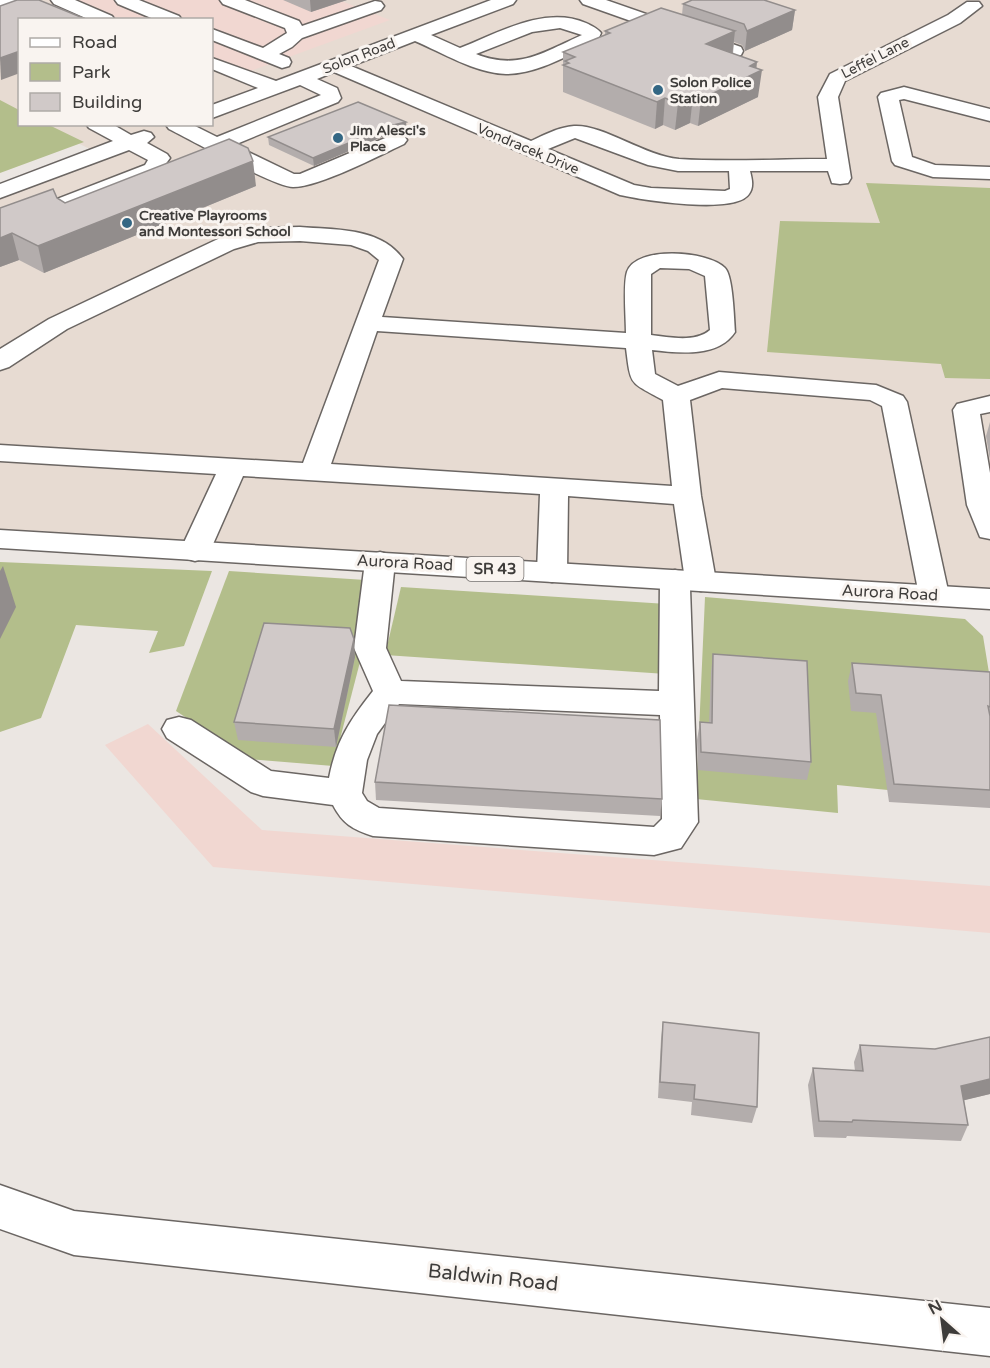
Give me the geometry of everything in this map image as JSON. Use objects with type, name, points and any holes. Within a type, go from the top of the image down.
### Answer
[{"type":"street","points":[[0,4],[13,0]]},
{"type":"street","points":[[60,0],[101,18]]},
{"type":"street","points":[[124,0],[169,18]]},
{"type":"street","points":[[229,0],[293,25],[296,34]]},
{"type":"street","name":"Solon Road","points":[[217,105],[335,66],[507,0]]},
{"type":"street","points":[[589,0],[734,51]]},
{"type":"street","points":[[948,2],[982,7]]},
{"type":"street","points":[[213,61],[286,43],[296,34],[375,6]]},
{"type":"street","name":"Leffel Lane","points":[[738,165],[839,172],[828,97],[837,78],[848,70],[982,7]]},
{"type":"street","points":[[416,35],[490,66],[507,68],[522,66],[591,38],[592,33],[583,27],[550,22],[462,54]]},
{"type":"street","points":[[213,34],[306,76],[330,92],[331,99],[216,145]]},
{"type":"street","points":[[213,61],[274,87]]},
{"type":"street","name":"Vondracek Drive","points":[[335,66],[628,190],[661,195],[729,198],[740,192],[742,184],[738,165]]},
{"type":"street","points":[[990,115],[904,93],[888,97],[902,161],[933,171],[990,173]]},
{"type":"street","points":[[0,229],[152,169],[160,158],[100,126]]},
{"type":"street","points":[[0,191],[173,126]]},
{"type":"street","points":[[178,126],[291,181],[304,180],[397,140]]},
{"type":"street","points":[[530,150],[556,137],[575,132],[588,134],[648,159],[668,163],[738,165]]},
{"type":"street","points":[[0,362],[58,324],[226,244],[256,235],[300,234],[354,238],[376,246],[391,259],[314,472]]},
{"type":"street","points":[[368,322],[638,341],[643,378],[676,396],[718,380],[876,393],[894,402],[934,595]]},
{"type":"street","points":[[390,692],[361,730],[350,760],[344,793],[354,811],[373,822],[654,841],[668,838],[680,822],[676,704],[688,580],[687,496],[676,396]]},
{"type":"street","points":[[990,404],[966,410],[981,504],[990,530]]},
{"type":"street","points":[[0,453],[687,496]]},
{"type":"street","points":[[195,551],[233,467]]},
{"type":"street","points":[[552,572],[554,486]]},
{"type":"street","name":"Aurora Road","points":[[0,539],[934,595],[989,603]]},
{"type":"street","points":[[380,562],[370,648],[390,692]]},
{"type":"street","points":[[390,692],[676,704]]},
{"type":"street","points":[[179,729],[263,783],[344,793]]},
{"type":"street","name":"Baldwin Road","points":[[0,1207],[74,1233],[990,1332]]},
{"type":"shaded area","points":[[0,0],[990,0],[990,599],[0,539],[0,191],[98,153],[43,126],[213,126],[213,18],[18,18],[18,113],[0,104]]},
{"type":"shaded area","points":[[48,0],[339,0],[390,20],[234,77],[213,67],[213,18],[93,18]]},
{"type":"shaded area","points":[[148,724],[262,830],[990,886],[990,933],[213,867],[105,745]]},
{"type":"green space","points":[[0,100],[18,109],[18,126],[51,126],[84,142],[0,173]]},
{"type":"green space","points":[[866,183],[990,188],[990,379],[945,378],[941,364],[767,352],[780,221],[880,223]]},
{"type":"green space","points":[[0,562],[212,571],[184,646],[149,653],[158,631],[76,625],[41,718],[0,732]]},
{"type":"green space","points":[[229,571],[381,581],[333,766],[249,759],[176,711]]},
{"type":"green space","points":[[401,587],[667,604],[666,674],[385,655]]},
{"type":"green space","points":[[705,597],[965,619],[983,636],[990,679],[990,800],[837,785],[838,813],[696,799]]},
{"type":"building","points":[[17,0],[39,0],[83,18],[18,18],[18,52],[0,58],[0,6]]},
{"type":"building","points":[[692,0],[764,0],[795,10],[747,31],[744,24],[683,4]]},
{"type":"building","points":[[661,8],[735,31],[706,44],[757,62],[750,66],[762,70],[701,99],[693,96],[678,103],[665,98],[657,102],[563,65],[569,63],[565,61],[575,57],[563,52],[610,33],[605,31]]},
{"type":"building","name":"Jim Alesci's Place","points":[[358,102],[406,122],[389,126],[313,158],[268,137]]},
{"type":"building","points":[[229,139],[248,148],[253,161],[38,246],[12,233],[0,238],[0,208],[53,189],[57,198],[65,203]]},
{"type":"building","points":[[264,623],[350,628],[354,639],[334,729],[234,722]]},
{"type":"building","points":[[713,654],[807,661],[811,762],[701,752],[700,722],[712,723]]},
{"type":"building","points":[[852,663],[990,672],[990,707],[988,706],[990,790],[894,784],[881,695],[856,693]]},
{"type":"building","points":[[389,705],[660,720],[662,799],[375,782]]},
{"type":"building","points":[[663,1022],[759,1033],[757,1107],[694,1099],[695,1085],[660,1082]]},
{"type":"building","points":[[990,1037],[990,1079],[961,1086],[968,1125],[853,1120],[852,1122],[819,1121],[813,1068],[863,1071],[860,1045],[935,1049]]},
{"type":"place","name":"Solon Police Station","points":[[658,90]]},
{"type":"place","name":"Jim Alesci's Place","points":[[338,138]]},
{"type":"place","name":"Creative Playrooms and Montessori School","points":[[127,223]]}]
